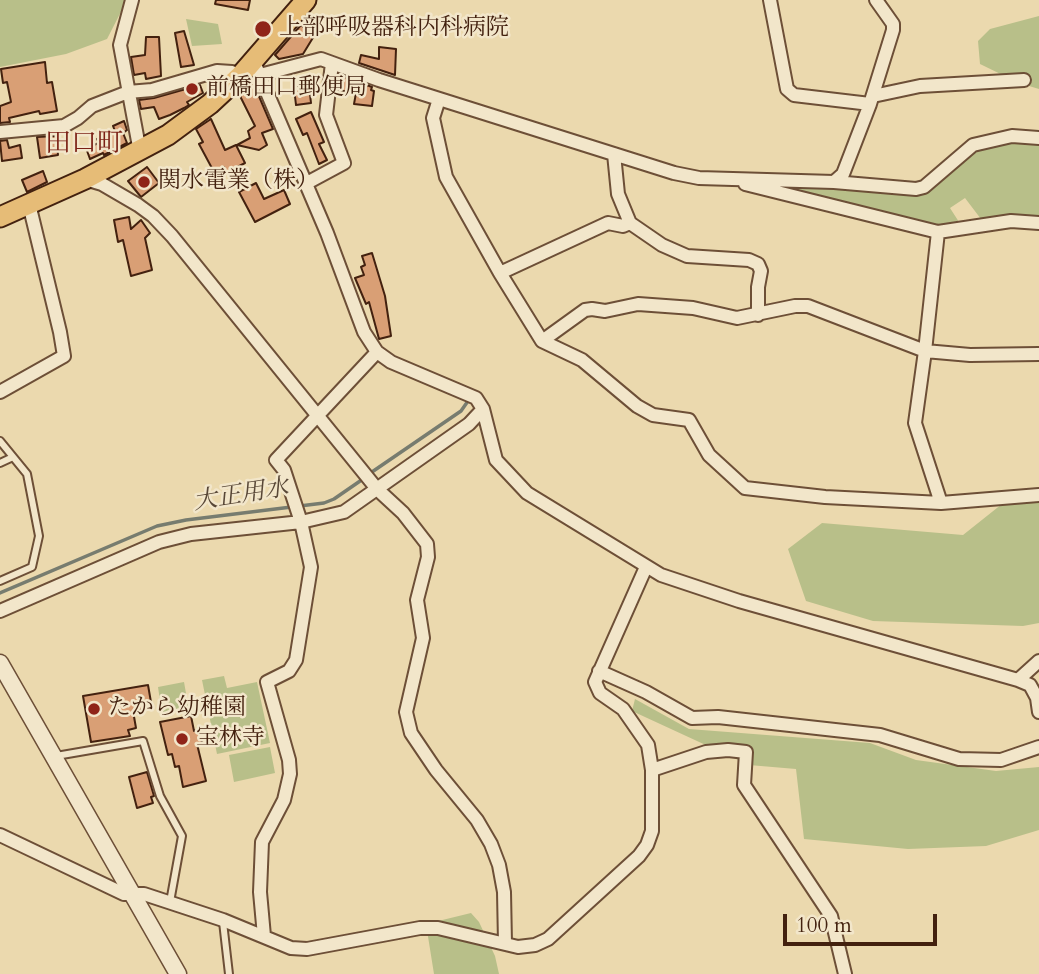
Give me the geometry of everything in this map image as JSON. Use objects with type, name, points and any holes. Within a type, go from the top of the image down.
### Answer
[{"type":"highway","points":[[0,217],[85,179],[168,135],[210,104],[240,76],[257,68],[306,0]]},
{"type":"street","points":[[132,0],[120,45],[139,152]]},
{"type":"street","points":[[770,0],[787,89],[794,95],[872,100],[920,86],[1024,80]]},
{"type":"street","points":[[834,182],[843,174],[872,100],[894,30],[893,24],[876,0]]},
{"type":"street","points":[[1039,138],[1012,136],[973,145],[924,187],[916,189],[834,182],[699,178],[674,173],[321,59],[257,68],[327,233],[364,332],[377,352],[391,362],[476,398],[482,409],[496,460],[527,494],[661,575],[739,601],[1018,680],[1030,685],[1037,698],[1039,712]]},
{"type":"street","points":[[305,184],[344,163],[326,115],[332,63]]},
{"type":"street","points":[[0,132],[64,125],[92,106],[128,92],[152,90],[217,71],[232,72],[240,76]]},
{"type":"street","points":[[439,99],[433,118],[446,177],[542,341],[582,360],[637,406],[653,415],[689,420],[709,455],[745,488],[941,503],[1039,495]]},
{"type":"street","points":[[614,154],[618,194],[630,223],[662,245],[687,256],[749,260],[758,264],[761,271],[758,315]]},
{"type":"street","points":[[85,179],[102,184],[153,216],[375,486],[403,513],[427,544],[428,557],[417,600],[423,638],[407,712],[411,733],[436,771],[477,820],[491,844],[499,865],[504,892],[505,943]]},
{"type":"street","points":[[730,179],[762,190],[938,232],[1011,221],[1039,223]]},
{"type":"street","points":[[0,392],[64,356],[29,204]]},
{"type":"street","points":[[500,273],[608,223],[623,226],[630,223]]},
{"type":"street","points":[[938,232],[926,351],[915,423],[941,503]]},
{"type":"street","points":[[542,341],[586,310],[592,309],[605,311],[638,304],[693,308],[737,318],[794,306],[808,306],[926,351],[970,355],[1039,354]]},
{"type":"street","points":[[264,936],[260,892],[262,842],[284,800],[290,774],[289,760],[267,682],[289,671],[296,660],[312,567],[284,470],[276,460],[377,352]]},
{"type":"street","points":[[0,611],[159,542],[298,512],[344,512],[375,486],[469,424],[482,409]]},
{"type":"street","points":[[0,835],[124,894],[144,894],[223,920],[291,948],[307,949],[407,929],[438,928],[518,947],[535,945],[548,939],[639,856],[652,831],[652,770],[648,745],[623,709],[600,693],[595,682],[646,567]]},
{"type":"street","points":[[1018,680],[1039,662]]},
{"type":"street","points":[[0,663],[178,974]]},
{"type":"street","points":[[599,671],[646,692],[691,718],[718,717],[880,735],[959,759],[1001,760],[1039,747]]},
{"type":"street","points":[[652,770],[706,751],[746,752],[744,785],[831,916],[845,974]]},
{"type":"lane","points":[[0,441],[27,474],[39,536],[32,566],[0,581]]},
{"type":"lane","points":[[0,463],[13,457]]},
{"type":"lane","points":[[54,756],[143,741],[160,796],[182,836],[170,903]]},
{"type":"lane","points":[[223,920],[229,974]]},
{"type":"green space","points":[[0,0],[127,0],[107,39],[66,54],[0,67]]},
{"type":"green space","points":[[1039,16],[1039,89],[1019,83],[980,64],[978,41],[990,29]]},
{"type":"green space","points":[[186,19],[218,24],[222,44],[192,46]]},
{"type":"green space","points":[[1012,140],[1039,142],[1039,218],[984,223],[965,198],[950,208],[959,222],[933,227],[765,186],[835,185],[924,191],[938,184],[965,156],[978,148]]},
{"type":"green space","points":[[1039,500],[1039,623],[1023,626],[873,621],[806,601],[788,549],[822,523],[963,535],[1002,504]]},
{"type":"green space","points":[[224,676],[227,688],[257,682],[270,743],[217,754],[202,680]]},
{"type":"green space","points":[[184,682],[189,710],[162,714],[158,687]]},
{"type":"green space","points":[[635,699],[689,729],[870,743],[916,760],[996,771],[1039,767],[1039,830],[986,846],[908,849],[804,839],[796,769],[749,765],[632,711]]},
{"type":"green space","points":[[270,747],[275,773],[234,782],[229,755]]},
{"type":"green space","points":[[471,913],[479,922],[495,956],[499,974],[434,974],[426,924]]},
{"type":"building","points":[[216,0],[250,0],[248,10],[215,4]]},
{"type":"building","points":[[301,25],[314,36],[303,54],[279,59],[275,55]]},
{"type":"building","points":[[184,31],[194,65],[181,67],[175,33]]},
{"type":"building","points":[[146,37],[159,37],[161,76],[146,79],[145,73],[134,75],[131,57],[145,55]]},
{"type":"building","points":[[379,47],[396,49],[395,75],[359,63],[361,55],[379,59]]},
{"type":"building","points":[[45,62],[47,83],[52,82],[57,111],[40,114],[39,111],[9,118],[10,122],[0,123],[0,106],[11,102],[7,82],[3,83],[1,69]]},
{"type":"building","points":[[339,75],[372,87],[372,106],[354,104],[356,93],[338,90]]},
{"type":"building","points":[[252,80],[273,129],[262,133],[267,145],[259,150],[237,145],[250,138],[248,131],[255,126],[239,94]]},
{"type":"building","points":[[200,85],[203,93],[187,102],[189,105],[170,115],[159,119],[154,107],[141,109],[139,100]]},
{"type":"building","points":[[309,85],[311,103],[296,105],[294,88]]},
{"type":"building","points":[[311,112],[324,142],[319,144],[327,160],[319,164],[307,133],[303,135],[296,119]]},
{"type":"building","points":[[211,119],[225,150],[236,145],[245,163],[226,173],[224,167],[214,172],[199,144],[203,142],[196,129]]},
{"type":"building","points":[[124,121],[127,130],[123,133],[127,143],[90,159],[86,148],[99,143],[97,139],[115,131],[113,126]]},
{"type":"building","points":[[56,136],[58,155],[40,158],[37,137]]},
{"type":"building","points":[[7,140],[9,148],[20,145],[22,158],[2,161],[0,141]]},
{"type":"building","name":"関水電業（株）","points":[[147,167],[159,183],[141,197],[128,181]]},
{"type":"building","points":[[43,171],[47,182],[27,192],[22,180]]},
{"type":"building","points":[[256,183],[264,199],[284,190],[290,204],[255,222],[239,192]]},
{"type":"building","points":[[129,217],[131,229],[141,220],[150,233],[145,238],[152,270],[131,276],[123,240],[118,242],[114,220]]},
{"type":"building","points":[[372,253],[385,296],[391,336],[379,339],[369,302],[366,304],[355,278],[364,275],[361,267],[365,265],[362,256]]},
{"type":"building","points":[[148,685],[152,708],[133,711],[136,728],[128,730],[130,736],[91,742],[83,696]]},
{"type":"building","points":[[191,716],[194,731],[199,730],[202,743],[197,744],[206,781],[183,787],[179,766],[175,767],[172,754],[168,755],[160,722]]},
{"type":"building","points":[[147,772],[154,796],[151,797],[153,803],[137,808],[129,777]]},
{"type":"waterway","name":"大正用水","points":[[369,474],[461,411],[468,401]]},
{"type":"waterway","name":"大正用水","points":[[0,593],[157,526],[324,503],[363,479]]},
{"type":"place","name":"上部呼吸器科内科病院","points":[[263,29]]},
{"type":"place","name":"前橋田口郵便局","points":[[192,89]]},
{"type":"place","name":"関水電業（株）","points":[[144,182]]},
{"type":"place","name":"たから幼稚園","points":[[94,709]]},
{"type":"place","name":"宝林寺","points":[[182,739]]},
{"type":"district","name":"田口町","points":[[84,145]]}]
